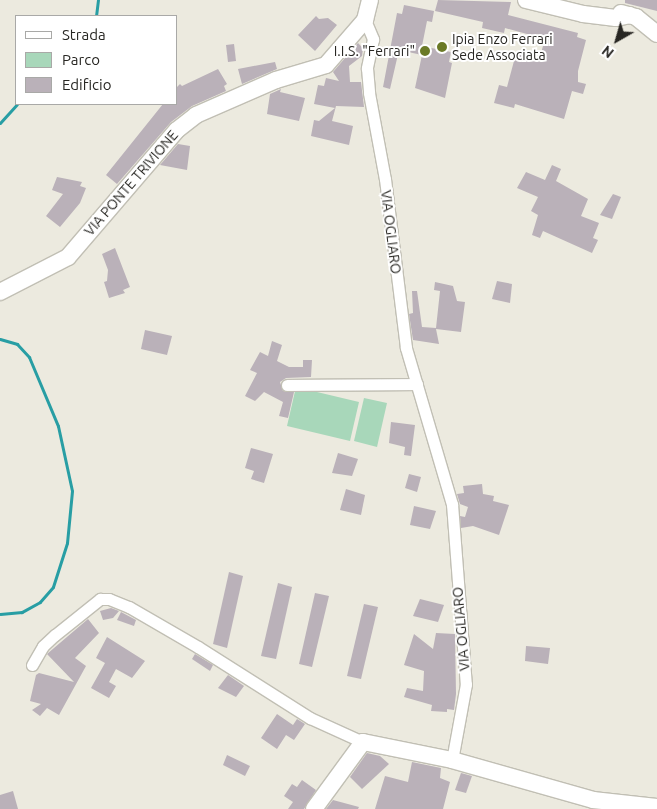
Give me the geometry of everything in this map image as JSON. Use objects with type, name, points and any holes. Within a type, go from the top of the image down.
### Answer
[{"type":"street","points":[[365,20],[370,0]]},
{"type":"street","points":[[526,0],[573,4],[630,15],[657,34]]},
{"type":"street","name":"VIA PONTE TRIVIONE","points":[[0,292],[43,272],[68,257],[177,130],[214,104],[326,65],[365,20]]},
{"type":"street","name":"VIA OGLIARO","points":[[365,20],[372,39],[367,68],[369,93],[385,179],[406,348],[452,504],[466,684],[452,760]]},
{"type":"street","points":[[287,385],[417,384]]},
{"type":"street","points":[[32,665],[43,646],[55,634],[100,599],[109,599],[129,607],[198,647],[310,718],[359,746],[452,760],[592,805],[657,807]]},
{"type":"street","points":[[314,809],[359,746]]},
{"type":"green space","points":[[296,387],[359,402],[350,441],[287,426]]},
{"type":"green space","points":[[364,398],[387,403],[377,447],[354,441]]},
{"type":"building","points":[[438,0],[511,2],[508,15],[578,33],[577,37],[586,40],[578,71],[578,82],[586,84],[583,94],[572,91],[564,119],[515,104],[514,108],[494,103],[499,85],[507,87],[514,61],[511,60],[513,53],[539,60],[545,39],[505,28],[504,33],[482,28],[483,22],[435,11]]},
{"type":"building","points":[[625,0],[657,0],[657,11],[625,3]]},
{"type":"building","name":"I.I.S. \"Ferrari\"","points":[[404,5],[434,11],[432,22],[427,21],[422,46],[451,52],[449,62],[452,63],[445,98],[415,88],[422,55],[399,50],[390,89],[383,87],[397,13],[402,14]]},
{"type":"building","points":[[316,16],[319,19],[328,18],[337,25],[315,51],[298,35]]},
{"type":"building","points":[[358,43],[363,48],[362,56],[349,66],[350,82],[361,82],[364,107],[336,106],[332,121],[353,126],[349,145],[311,136],[314,120],[319,121],[335,108],[314,104],[318,85],[324,86],[326,78],[339,81],[333,72]]},
{"type":"building","points":[[234,44],[236,61],[228,62],[226,45]]},
{"type":"building","points":[[275,62],[277,69],[242,84],[238,69]]},
{"type":"building","points":[[218,69],[227,84],[224,86],[226,91],[192,106],[171,122],[117,184],[106,175],[162,105],[178,105],[178,86],[180,84],[182,86]]},
{"type":"building","points":[[281,89],[280,92],[305,98],[299,121],[267,114],[270,94]]},
{"type":"building","points":[[178,144],[190,146],[187,170],[160,165]]},
{"type":"building","points":[[552,165],[561,169],[556,181],[588,199],[581,216],[599,223],[593,238],[598,240],[592,253],[543,231],[540,238],[532,235],[538,215],[531,211],[538,197],[517,188],[526,172],[545,180]]},
{"type":"building","points":[[57,177],[82,182],[80,186],[86,188],[80,203],[60,227],[46,216],[63,194],[52,190]]},
{"type":"building","points":[[613,194],[621,197],[612,219],[600,215]]},
{"type":"building","points":[[115,248],[130,287],[123,290],[125,293],[109,298],[104,282],[107,281],[108,270],[102,254]]},
{"type":"building","points":[[497,281],[512,284],[510,303],[492,299]]},
{"type":"building","points":[[435,282],[453,286],[457,301],[465,302],[461,332],[436,329],[439,344],[413,340],[409,314],[413,313],[412,291],[417,291],[422,327],[436,328],[440,291],[434,290]]},
{"type":"building","points":[[145,330],[172,336],[167,355],[141,349]]},
{"type":"building","points":[[272,341],[282,345],[277,361],[289,367],[303,367],[303,360],[312,360],[311,377],[286,378],[280,382],[283,391],[294,392],[288,418],[279,416],[283,402],[264,392],[255,401],[245,396],[257,373],[250,370],[260,352],[268,356]]},
{"type":"building","points":[[391,422],[415,425],[411,456],[404,455],[405,447],[389,443]]},
{"type":"building","points":[[251,448],[273,454],[264,483],[251,479],[254,471],[245,468]]},
{"type":"building","points":[[338,453],[358,459],[352,476],[332,473]]},
{"type":"building","points":[[409,474],[421,477],[417,492],[405,488]]},
{"type":"building","points":[[482,484],[483,494],[494,496],[493,501],[509,505],[499,535],[473,526],[461,528],[460,516],[465,517],[468,507],[460,504],[457,494],[464,493],[463,486]]},
{"type":"building","points":[[346,489],[365,495],[361,515],[340,510]]},
{"type":"building","points":[[414,506],[436,511],[430,529],[410,525]]},
{"type":"building","points":[[229,572],[243,576],[227,648],[213,644]]},
{"type":"building","points":[[278,583],[292,587],[276,659],[261,656]]},
{"type":"building","points":[[315,593],[329,596],[312,667],[299,664]]},
{"type":"building","points":[[420,599],[444,605],[438,622],[413,616]]},
{"type":"building","points":[[364,604],[378,607],[361,679],[347,676]]},
{"type":"building","points":[[111,608],[119,611],[113,618],[103,620],[100,611]]},
{"type":"building","points":[[121,612],[136,620],[134,626],[117,620]]},
{"type":"building","points":[[88,619],[99,633],[75,658],[86,666],[59,715],[47,708],[40,716],[32,710],[41,704],[30,701],[36,675],[39,673],[74,682],[47,654]]},
{"type":"building","points":[[436,633],[455,634],[456,694],[454,710],[447,709],[447,712],[431,711],[432,705],[404,697],[407,688],[423,691],[424,671],[404,665],[414,634],[433,649]]},
{"type":"building","points":[[107,637],[145,661],[132,678],[116,669],[109,682],[116,686],[109,698],[91,688],[105,663],[96,658]]},
{"type":"building","points":[[526,646],[550,648],[548,664],[525,661]]},
{"type":"building","points":[[195,654],[213,665],[210,671],[192,659]]},
{"type":"building","points":[[228,675],[244,686],[236,697],[218,688]]},
{"type":"building","points":[[277,714],[293,725],[297,719],[305,724],[294,740],[286,735],[277,749],[261,738]]},
{"type":"building","points":[[367,753],[380,756],[389,764],[362,789],[350,777]]},
{"type":"building","points":[[227,755],[250,766],[245,776],[223,765]]},
{"type":"building","points":[[412,762],[441,768],[440,778],[450,782],[443,809],[375,809],[385,776],[408,782]]},
{"type":"building","points":[[461,773],[472,776],[466,793],[455,790]]},
{"type":"building","points":[[302,780],[316,790],[304,809],[288,809],[293,802],[284,796],[292,784],[297,787]]},
{"type":"building","points":[[13,791],[18,809],[0,809],[0,795]]},
{"type":"building","points":[[333,800],[359,807],[358,809],[326,809]]},
{"type":"waterway","points":[[96,15],[98,0]]},
{"type":"waterway","points":[[0,123],[16,105]]},
{"type":"waterway","points":[[0,339],[17,344],[29,357],[58,426],[72,491],[67,543],[53,587],[40,602],[22,612],[0,614]]},
{"type":"place","name":"Ipia Enzo Ferrari Sede Associata","points":[[442,47]]},
{"type":"place","name":"I.I.S. \"Ferrari\"","points":[[425,51]]}]
